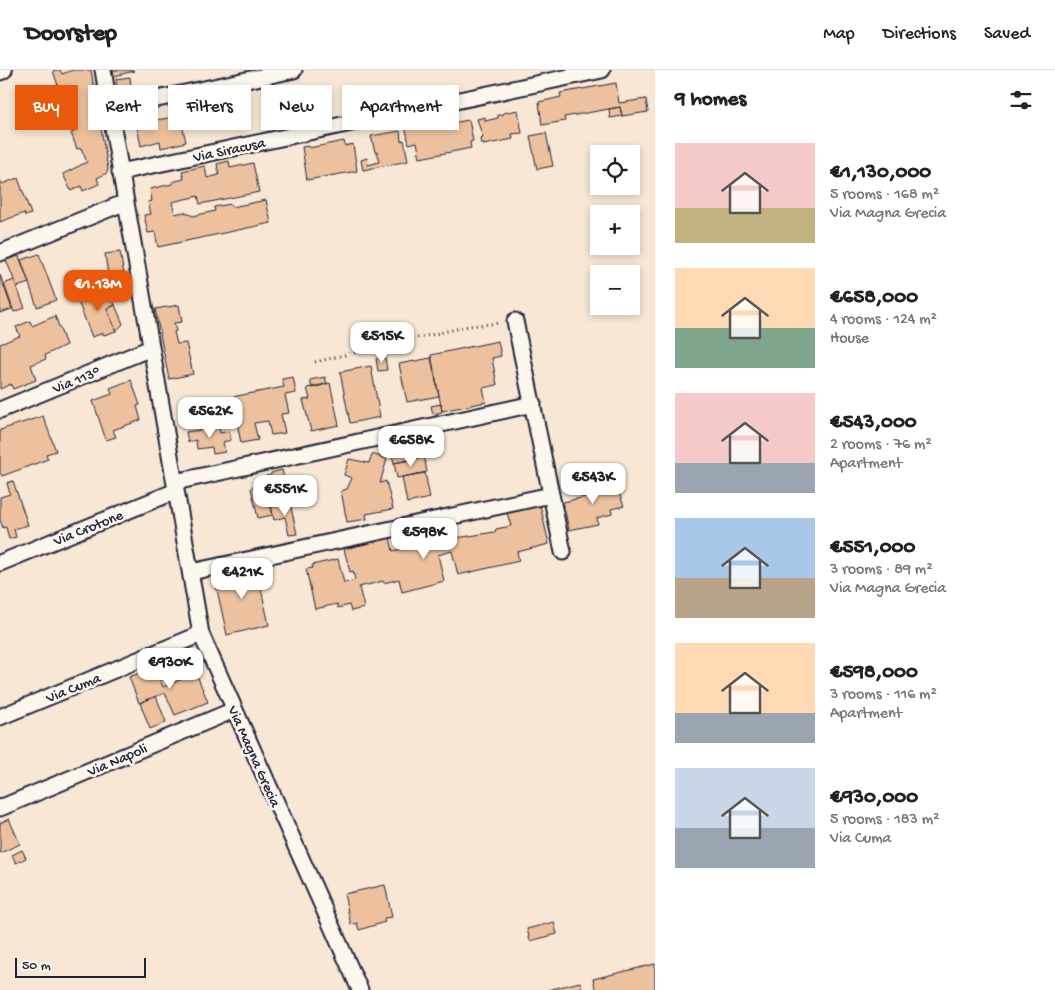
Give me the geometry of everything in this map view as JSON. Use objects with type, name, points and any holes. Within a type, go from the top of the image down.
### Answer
[{"type":"street","points":[[0,72],[4,70]]},
{"type":"street","name":"Via Magna Grecia","points":[[103,70],[106,85]]},
{"type":"street","points":[[158,99],[294,70]]},
{"type":"street","name":"Via Siracusa","points":[[120,172],[602,70]]},
{"type":"street","name":"Via Magna Grecia","points":[[113,130],[201,634],[360,990]]},
{"type":"street","points":[[0,253],[126,202]]},
{"type":"street","points":[[515,321],[563,552]]},
{"type":"street","name":"Via 113°","points":[[0,410],[151,348]]},
{"type":"street","name":"Via Crotone","points":[[0,563],[176,486],[533,404]]},
{"type":"street","points":[[190,572],[551,495]]},
{"type":"street","name":"Via Cuma","points":[[0,717],[201,634]]},
{"type":"street","name":"Via Napoli","points":[[0,808],[234,710]]},
{"type":"path","points":[[315,362],[468,326],[515,321]]},
{"type":"building","points":[[60,70],[62,74],[73,70],[91,70],[94,85],[88,85],[88,130],[101,130],[108,169],[107,173],[97,178],[99,184],[83,191],[81,186],[71,191],[63,174],[87,162],[81,148],[77,149],[71,133],[74,132],[73,130],[78,130],[78,85],[58,85],[53,71]]},
{"type":"building","points":[[113,70],[133,70],[134,71],[114,76]]},
{"type":"building","points":[[130,77],[131,85],[117,85],[116,79]]},
{"type":"building","points":[[616,83],[619,103],[646,99],[648,112],[622,116],[620,107],[564,117],[565,121],[542,125],[539,102],[561,97],[560,93]]},
{"type":"building","points":[[620,107],[622,116],[610,118],[609,109]]},
{"type":"building","points":[[518,110],[522,133],[512,134],[513,139],[481,144],[480,139],[483,138],[477,119],[485,117],[485,121],[498,118],[498,115],[503,115],[503,113]]},
{"type":"building","points":[[168,118],[168,130],[183,130],[186,142],[161,148],[160,141],[141,146],[138,130],[158,130],[158,120]]},
{"type":"building","points":[[469,120],[473,141],[470,142],[471,148],[420,158],[417,142],[409,144],[406,130],[459,130],[459,122]]},
{"type":"building","points":[[400,131],[401,141],[404,140],[408,161],[363,170],[361,160],[367,158],[368,165],[379,162],[371,136]]},
{"type":"building","points":[[546,133],[553,166],[537,169],[530,136]]},
{"type":"building","points":[[344,141],[345,146],[353,144],[357,171],[307,180],[302,147],[309,146],[309,148]]},
{"type":"building","points":[[229,161],[230,168],[253,163],[259,192],[200,204],[198,196],[172,202],[175,214],[184,212],[193,216],[215,211],[214,207],[231,204],[232,207],[266,200],[271,223],[158,247],[155,232],[148,233],[144,215],[151,214],[148,202],[152,201],[150,189],[184,179],[182,171],[205,166],[207,178],[219,175],[217,164]]},
{"type":"building","points":[[18,178],[31,214],[25,216],[24,213],[0,222],[0,180],[2,184]]},
{"type":"building","points":[[120,252],[125,280],[109,282],[105,254]]},
{"type":"building","points":[[39,254],[56,300],[37,307],[21,260]]},
{"type":"building","points":[[19,256],[29,283],[17,287],[6,260]]},
{"type":"building","points":[[0,275],[12,309],[0,313]]},
{"type":"building","points":[[14,280],[25,308],[14,312],[4,284]]},
{"type":"building","points":[[107,286],[115,305],[107,309],[116,331],[92,337],[77,299]]},
{"type":"building","points":[[115,305],[123,324],[116,331],[107,309]]},
{"type":"building","points":[[179,305],[182,322],[174,323],[176,331],[174,332],[177,344],[186,343],[193,374],[169,379],[155,309]]},
{"type":"building","points":[[55,316],[66,345],[45,355],[46,359],[31,365],[36,380],[13,389],[11,384],[0,389],[0,344],[20,336],[16,327],[30,321],[32,326]]},
{"type":"building","points":[[498,341],[501,356],[492,358],[497,385],[483,388],[486,402],[442,411],[431,355]]},
{"type":"building","points":[[385,358],[387,370],[378,371],[376,359]]},
{"type":"building","points":[[431,358],[439,396],[407,402],[399,364]]},
{"type":"building","points":[[371,366],[380,417],[350,423],[340,372]]},
{"type":"building","points":[[293,377],[296,393],[285,395],[289,413],[281,414],[285,433],[271,435],[268,421],[254,423],[258,440],[241,443],[232,397],[284,387],[282,379]]},
{"type":"building","points":[[325,377],[327,384],[312,388],[310,380]]},
{"type":"building","points":[[131,380],[140,405],[137,406],[141,420],[113,430],[116,437],[106,440],[93,401],[112,394],[110,388]]},
{"type":"building","points":[[330,383],[339,425],[311,431],[303,400],[310,399],[307,388]]},
{"type":"building","points":[[441,404],[442,412],[433,414],[431,406]]},
{"type":"building","points":[[43,416],[56,451],[46,454],[48,459],[2,476],[0,473],[0,430]]},
{"type":"building","points":[[219,427],[220,433],[229,431],[231,440],[223,442],[225,452],[213,454],[212,447],[197,449],[196,440],[188,442],[186,432]]},
{"type":"building","points":[[407,444],[410,460],[394,463],[390,447]]},
{"type":"building","points":[[372,454],[387,459],[380,483],[386,481],[393,509],[366,514],[367,519],[347,522],[341,491],[347,489],[352,478],[344,475],[349,459],[369,463]]},
{"type":"building","points":[[424,457],[427,472],[397,478],[394,463]]},
{"type":"building","points":[[282,470],[290,503],[271,507],[273,515],[258,518],[251,488],[267,483],[266,476]]},
{"type":"building","points":[[425,473],[430,498],[407,503],[402,477]]},
{"type":"building","points":[[613,478],[624,506],[611,509],[612,514],[597,518],[598,524],[569,530],[563,502],[594,495],[592,483]]},
{"type":"building","points":[[13,481],[28,525],[14,529],[16,537],[9,539],[6,527],[3,528],[0,520],[0,497],[10,494],[7,483]]},
{"type":"building","points":[[290,503],[297,534],[289,535],[285,517],[274,520],[271,507]]},
{"type":"building","points":[[540,505],[549,544],[517,552],[519,561],[458,575],[452,551],[438,555],[444,581],[402,592],[399,579],[384,583],[383,581],[359,587],[364,608],[351,611],[349,605],[338,608],[337,604],[315,609],[306,569],[313,568],[312,565],[338,559],[344,583],[355,580],[353,571],[350,572],[344,549],[390,538],[393,551],[432,541],[430,530],[447,526],[450,539],[495,532],[496,529],[511,526],[507,513]]},
{"type":"building","points":[[256,566],[269,625],[227,635],[214,576]]},
{"type":"building","points":[[155,667],[163,687],[196,673],[208,702],[175,715],[165,693],[139,703],[129,677]]},
{"type":"building","points":[[156,696],[166,722],[150,729],[140,703]]},
{"type":"building","points":[[9,819],[20,844],[0,853],[0,823]]},
{"type":"building","points":[[22,850],[26,858],[16,863],[12,855]]},
{"type":"building","points":[[385,885],[392,917],[384,918],[385,922],[359,930],[357,923],[351,925],[344,894]]},
{"type":"building","points":[[554,922],[557,934],[530,941],[527,929]]},
{"type":"building","points":[[655,964],[655,990],[596,990],[593,979]]},
{"type":"building","points":[[580,982],[582,990],[548,990]]}]
